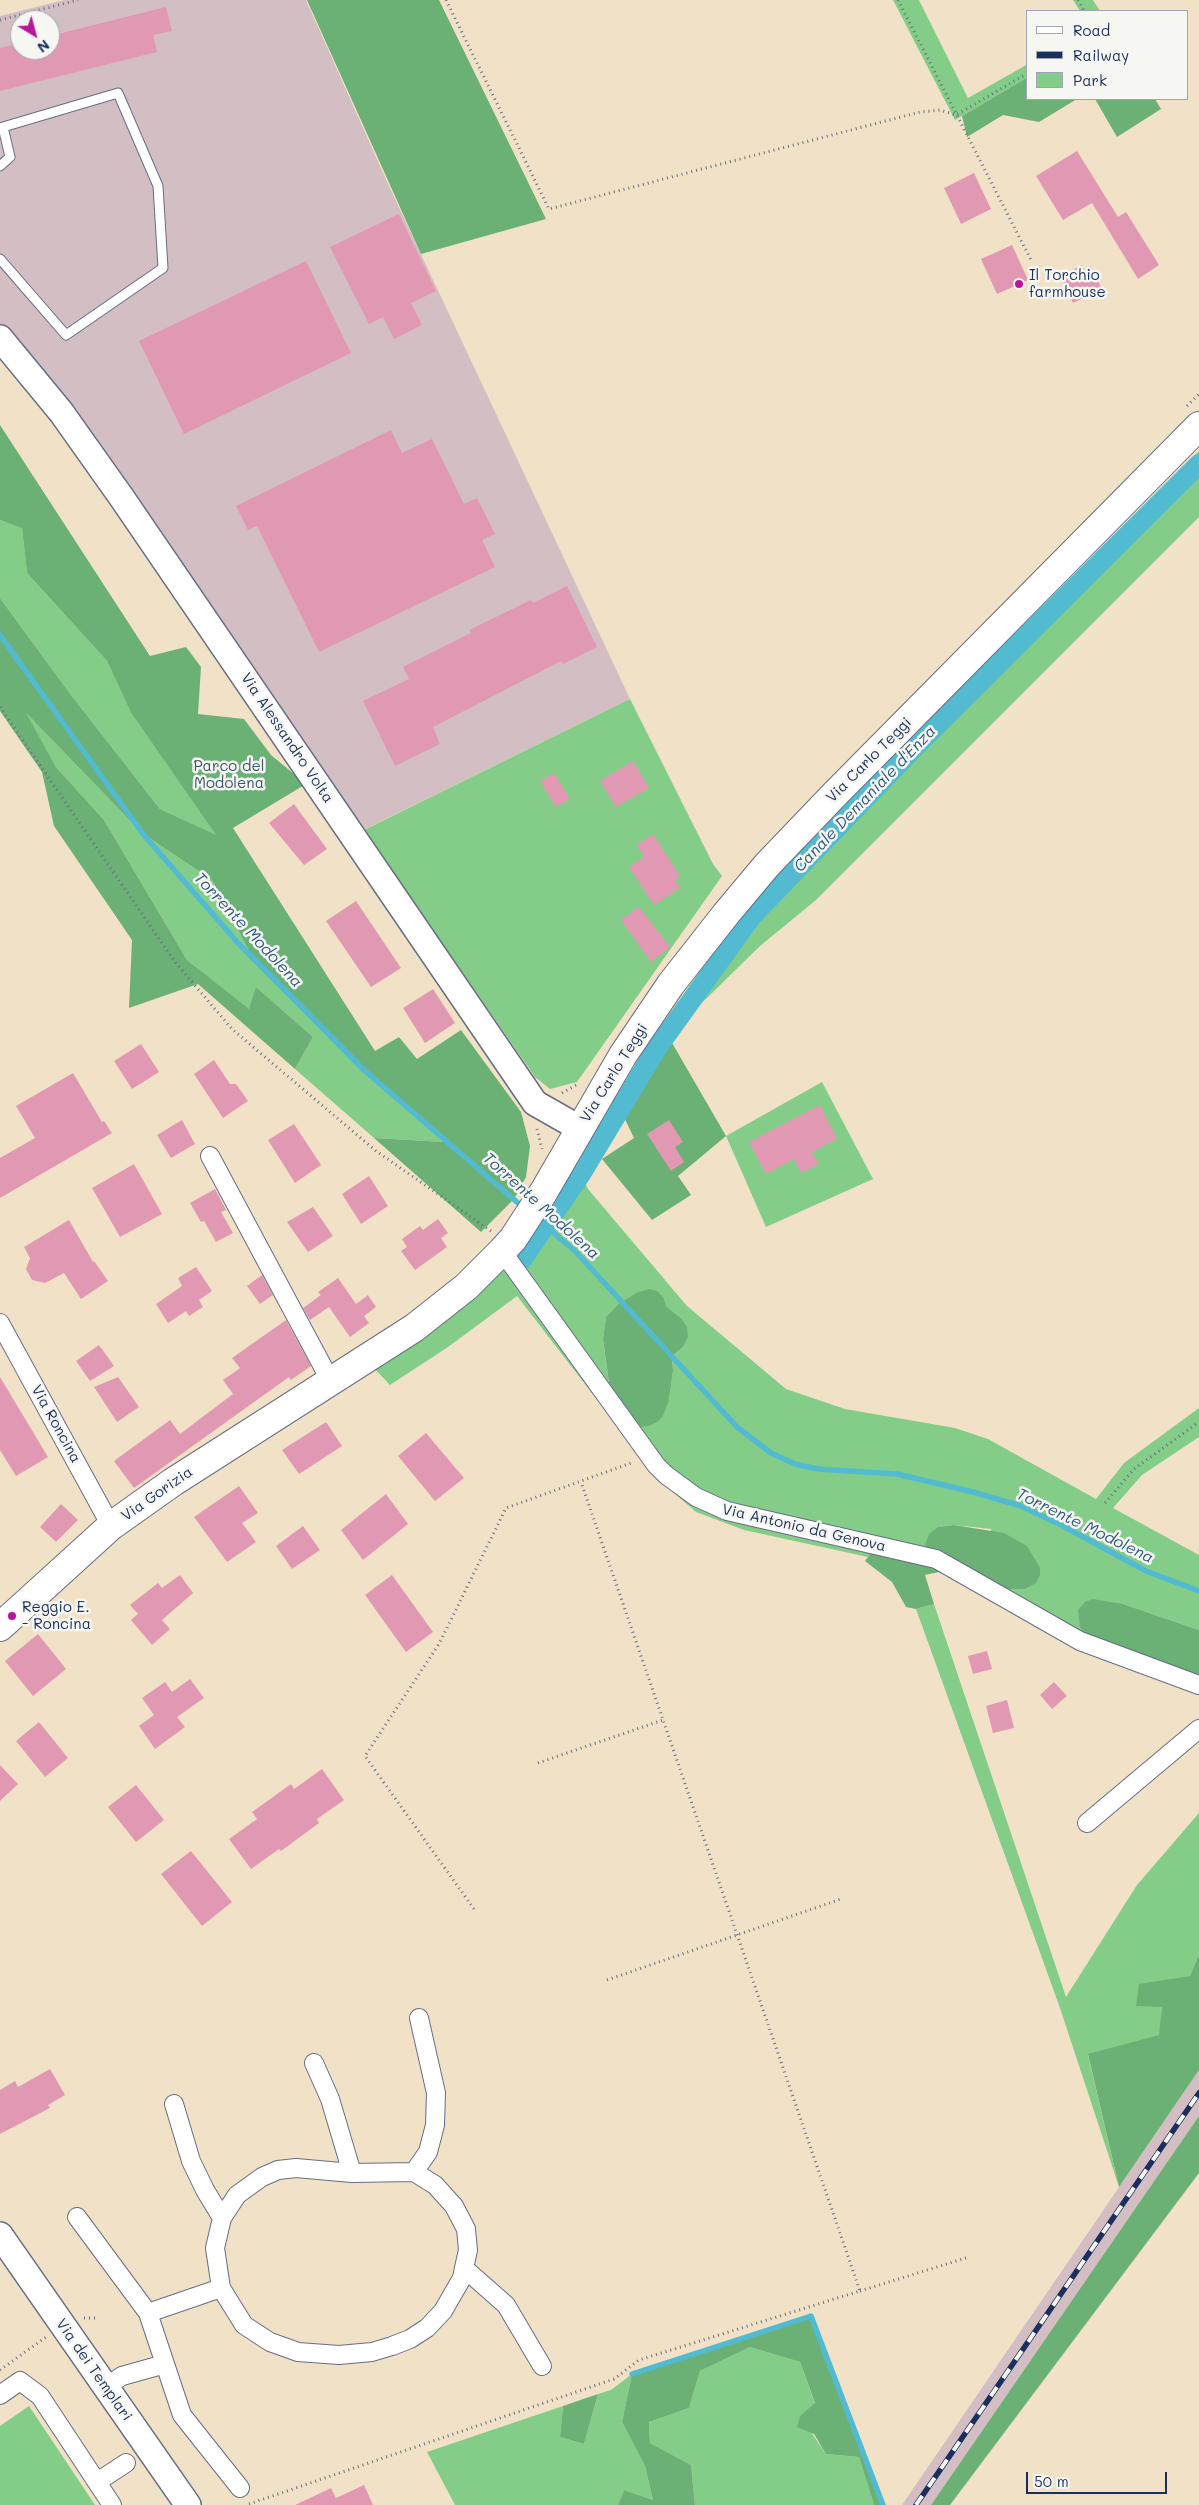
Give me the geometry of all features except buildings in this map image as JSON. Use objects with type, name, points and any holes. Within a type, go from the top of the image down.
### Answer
[{"type":"main road","name":"Via Carlo Teggi","points":[[579,1128],[623,1055],[671,984],[767,865],[1199,426]]},
{"type":"main road","name":"Via Gorizia","points":[[0,1628],[111,1526],[173,1482],[414,1328],[466,1286],[504,1242],[543,1192],[579,1128]]},
{"type":"street","name":"Via Alessandro Volta","points":[[0,338],[67,419],[204,615],[536,1103],[579,1128]]},
{"type":"street","points":[[210,1156],[330,1380]]},
{"type":"street","name":"Via Antonio da Genova","points":[[504,1242],[656,1465],[666,1476],[696,1497],[727,1511],[936,1559],[1080,1641],[1199,1685]]},
{"type":"street","name":"Via Roncina","points":[[0,1323],[111,1526]]},
{"type":"street","points":[[1087,1823],[1199,1729]]},
{"type":"street","points":[[414,2172],[428,2152],[435,2125],[436,2093],[419,2018]]},
{"type":"street","points":[[314,2062],[330,2099],[352,2173]]},
{"type":"street","points":[[174,2104],[191,2161],[222,2218]]},
{"type":"street","points":[[296,2168],[352,2173],[414,2172],[435,2185],[454,2206],[466,2229],[468,2250],[462,2278],[444,2311],[428,2328],[410,2339],[392,2346],[372,2352],[338,2356],[298,2352],[270,2342],[244,2325],[221,2288],[215,2248],[222,2218],[237,2195],[262,2177],[278,2170],[296,2168]]},
{"type":"street","points":[[77,2217],[148,2314],[182,2415],[240,2488]]},
{"type":"street","name":"Via dei Templari","points":[[0,2235],[188,2505]]},
{"type":"street","points":[[464,2268],[506,2305],[542,2366]]},
{"type":"street","points":[[148,2314],[221,2288]]},
{"type":"street","points":[[106,2387],[122,2376],[165,2364]]},
{"type":"street","points":[[0,2395],[20,2381],[40,2396],[112,2505]]},
{"type":"street","points":[[97,2482],[126,2463]]},
{"type":"lane","points":[[0,166],[10,157],[3,127],[118,93],[158,186],[163,268],[66,335],[0,259]]},
{"type":"path","points":[[0,20],[78,0]]},
{"type":"path","points":[[446,0],[549,209],[920,112],[940,110],[956,115],[1026,74]]},
{"type":"path","points":[[898,0],[1032,262]]},
{"type":"path","points":[[0,707],[174,962],[232,1029],[376,1151],[504,1242]]},
{"type":"path","points":[[540,1156],[542,1149],[536,1125],[546,1108]]},
{"type":"path","points":[[1105,1503],[1134,1468],[1199,1422]]},
{"type":"path","points":[[474,1910],[365,1756],[439,1644],[506,1508],[634,1463],[640,1457]]},
{"type":"path","points":[[581,1482],[860,2291]]},
{"type":"path","points":[[538,1763],[663,1720]]},
{"type":"path","points":[[607,1980],[841,1899]]},
{"type":"path","points":[[248,2505],[614,2379],[639,2360],[969,2257]]},
{"type":"shaded area","points":[[64,0],[306,0],[388,184],[630,699],[353,835],[0,338],[0,16],[10,14],[10,60],[60,60],[60,10],[24,10]]},
{"type":"shaded area","points":[[1199,2070],[1199,2116],[931,2505],[902,2505]]},
{"type":"green space","points":[[307,0],[439,0],[546,219],[421,254]]},
{"type":"green space","points":[[893,0],[919,0],[968,98],[1026,65],[1026,78],[955,120]]},
{"type":"green space","points":[[1073,0],[1093,0],[1099,10],[1079,10]]},
{"type":"green space","points":[[1026,78],[1026,100],[1075,100],[1039,122],[1003,115],[967,137],[962,116]]},
{"type":"green space","points":[[1096,100],[1156,100],[1161,109],[1117,137]]},
{"type":"green space","name":"Parco del Modolena","points":[[0,425],[150,656],[186,647],[201,667],[198,714],[244,719],[271,755],[306,784],[233,828],[375,1051],[399,1037],[417,1059],[461,1030],[521,1112],[530,1146],[526,1177],[514,1199],[481,1232],[374,1138],[445,1142],[476,1167],[364,1070],[252,957],[212,880],[143,834],[26,713],[56,767],[104,820],[187,960],[249,1009],[256,987],[313,1037],[295,1069],[198,984],[129,1008],[132,940],[54,826],[42,772],[0,711],[0,598],[71,695],[160,809],[216,835],[131,713],[107,661],[27,573],[22,528],[0,520]]},
{"type":"green space","points":[[1199,451],[1199,517],[816,900],[760,946],[668,1036],[581,1174],[588,1189],[687,1306],[786,1389],[845,1409],[955,1428],[988,1439],[1096,1499],[1124,1463],[1199,1408],[1199,1437],[1142,1475],[1113,1508],[1199,1555],[1199,1630],[1123,1604],[1092,1646],[989,1589],[991,1529],[954,1525],[938,1527],[929,1553],[871,1553],[868,1557],[744,1530],[696,1512],[659,1480],[517,1296],[448,1347],[390,1385],[373,1367],[571,1169],[783,868]],"holes":[[[636,1293],[664,1298],[666,1306],[681,1318],[682,1348],[672,1356],[673,1371],[669,1400],[608,1398],[609,1383],[603,1339],[606,1317],[618,1304]]]},
{"type":"green space","points":[[0,520],[22,527],[27,573],[107,661],[131,713],[217,836],[160,809],[71,695],[0,598]]},
{"type":"green space","points":[[630,699],[713,864],[722,876],[577,1082],[550,1089],[535,1077],[364,830]]},
{"type":"green space","points":[[24,711],[143,834],[212,880],[252,957],[364,1070],[445,1142],[374,1138],[295,1069],[313,1037],[257,988],[249,1010],[187,960],[104,820],[56,767]]},
{"type":"green space","points":[[668,1036],[726,1136],[678,1176],[691,1195],[652,1220],[602,1159],[634,1138],[620,1109]]},
{"type":"green space","points":[[822,1082],[873,1179],[766,1227],[726,1136]]},
{"type":"green space","points":[[649,1289],[657,1291],[664,1298],[666,1306],[681,1318],[687,1327],[688,1337],[682,1348],[672,1356],[673,1371],[669,1400],[663,1416],[649,1426],[629,1428],[608,1398],[609,1383],[603,1339],[606,1317],[618,1304],[636,1293]]},
{"type":"green space","points":[[954,1525],[1004,1533],[1027,1546],[1040,1568],[1040,1575],[1036,1583],[1025,1589],[989,1589],[953,1569],[925,1575],[934,1604],[916,1609],[906,1607],[892,1582],[865,1561],[871,1553],[929,1553],[925,1545],[929,1534],[938,1527]]},
{"type":"green space","points":[[1093,1599],[1123,1604],[1199,1630],[1199,1685],[1092,1646],[1080,1627],[1078,1610],[1085,1602]]},
{"type":"green space","points":[[934,1604],[1066,1997],[1137,1885],[1199,1813],[1199,1954],[1190,1976],[1162,2006],[1160,2035],[1088,2055],[1119,2187],[1060,2008],[916,1609]]},
{"type":"green space","points":[[1199,1954],[1199,2070],[1119,2187],[1088,2054],[1159,2035],[1162,2007],[1136,2006],[1139,1984],[1190,1976]]},
{"type":"green space","points":[[1199,2116],[1199,2173],[950,2505],[931,2505]]},
{"type":"green space","points":[[811,2316],[883,2505],[874,2505],[859,2457],[826,2454],[814,2434],[797,2427],[800,2416],[815,2403],[800,2362],[750,2347],[700,2371],[689,2408],[649,2422],[650,2443],[691,2465],[695,2505],[618,2505],[624,2490],[653,2500],[645,2466],[622,2422],[632,2374]]},
{"type":"green space","points":[[750,2347],[800,2362],[815,2404],[800,2416],[826,2454],[859,2457],[874,2505],[695,2505],[691,2465],[650,2443],[649,2422],[689,2408],[700,2371]]},
{"type":"green space","points":[[632,2374],[622,2422],[645,2466],[653,2500],[624,2490],[618,2505],[455,2505],[427,2452],[563,2406],[560,2437],[584,2444],[598,2394],[611,2390]]},
{"type":"green space","points":[[598,2394],[584,2444],[560,2437],[563,2406]]},
{"type":"green space","points":[[29,2406],[95,2505],[0,2505],[0,2426]]},
{"type":"waterway","name":"Canale Demaniale d'Enza","points":[[521,1261],[581,1174],[655,1051],[752,916],[918,744],[1199,464]]},
{"type":"waterway","name":"Torrente Modolena","points":[[0,635],[143,834],[238,943],[364,1070],[525,1209]]},
{"type":"waterway","name":"Torrente Modolena","points":[[536,1218],[575,1251],[737,1427],[771,1453],[795,1464],[818,1469],[897,1474],[973,1492],[1021,1506],[1063,1526],[1146,1571],[1199,1591]]},
{"type":"waterway","points":[[632,2374],[811,2316],[883,2505]]},
{"type":"railway","points":[[916,2505],[1199,2093]]},
{"type":"place","name":"Il Torchio farmhouse","points":[[1019,284]]},
{"type":"place","name":"Reggio E. - Roncina","points":[[12,1616]]}]
